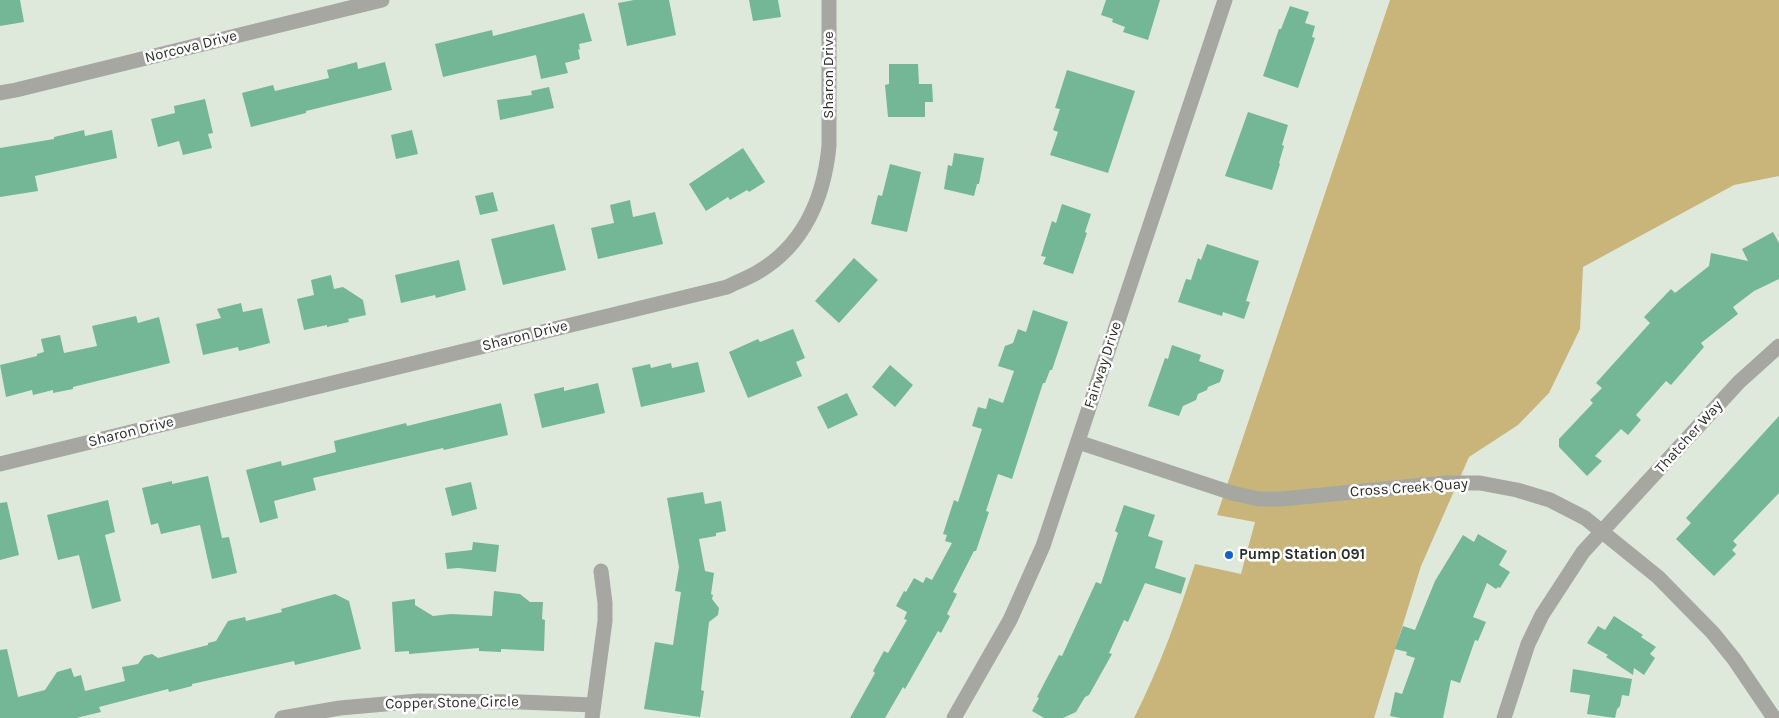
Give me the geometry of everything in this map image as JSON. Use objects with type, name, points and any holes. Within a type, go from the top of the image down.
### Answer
[{"type":"street","name":"Norcova Drive","points":[[0,93],[382,0]]},
{"type":"street","name":"Sharon Drive","points":[[0,464],[727,287],[759,272],[792,244],[810,218],[822,190],[827,170],[829,146],[829,0]]},
{"type":"street","name":"Fairway Drive","points":[[954,718],[1010,620],[1043,546],[1225,0]]},
{"type":"street","name":"Thatcher Way","points":[[1504,718],[1528,644],[1542,615],[1583,552],[1739,382],[1779,346]]},
{"type":"street","name":"Cross Creek Quay","points":[[1078,442],[1232,493],[1259,499],[1280,499],[1446,483],[1480,483],[1517,490],[1550,500],[1585,518],[1658,577],[1713,633],[1734,659],[1774,718]]},
{"type":"street","name":"Copper Stone Circle","points":[[282,718],[340,708],[419,701],[521,702],[592,711],[604,622],[605,603],[601,571]]},
{"type":"shaded area","points":[[1390,0],[1779,0],[1779,176],[1734,185],[1583,267],[1580,329],[1549,393],[1518,425],[1469,457],[1421,566],[1374,718],[1134,718],[1168,642],[1195,564],[1241,574],[1255,522],[1217,515]]},
{"type":"building","points":[[0,0],[20,0],[24,22],[0,26]]},
{"type":"building","points":[[634,0],[669,0],[676,35],[627,46],[618,3]]},
{"type":"building","points":[[749,0],[778,0],[781,17],[753,21]]},
{"type":"building","points":[[1106,0],[1160,0],[1148,40],[1123,32],[1125,27],[1112,22],[1113,19],[1101,15]]},
{"type":"building","points":[[1290,6],[1309,12],[1305,23],[1315,26],[1312,37],[1315,38],[1298,88],[1263,76],[1279,29],[1281,29]]},
{"type":"building","points":[[584,13],[592,41],[579,44],[580,59],[565,63],[568,73],[541,79],[536,55],[443,77],[435,44],[492,30],[493,36]]},
{"type":"building","points":[[357,62],[358,69],[385,62],[392,90],[306,111],[306,113],[251,127],[242,93],[273,85],[275,91],[329,78],[327,70]]},
{"type":"building","points":[[889,64],[918,64],[919,84],[932,84],[933,102],[925,102],[925,117],[888,117],[885,85],[889,84]]},
{"type":"building","points":[[1067,70],[1135,91],[1108,173],[1050,155],[1058,132],[1053,130],[1060,109],[1055,108]]},
{"type":"building","points":[[549,87],[554,108],[500,120],[497,100],[532,95],[531,91]]},
{"type":"building","points":[[205,99],[213,133],[208,134],[212,148],[183,155],[179,141],[158,147],[151,119],[175,113],[174,106]]},
{"type":"building","points":[[1248,112],[1288,125],[1282,145],[1284,146],[1280,164],[1272,190],[1225,176]]},
{"type":"building","points":[[84,130],[85,136],[112,130],[117,158],[35,176],[38,191],[0,197],[0,148],[54,139],[54,137]]},
{"type":"building","points":[[412,130],[418,154],[396,159],[391,135]]},
{"type":"building","points":[[743,148],[765,182],[749,192],[747,190],[730,200],[728,197],[706,211],[689,184]]},
{"type":"building","points":[[954,153],[984,158],[979,184],[977,184],[974,196],[944,189],[948,165],[952,166]]},
{"type":"building","points":[[890,164],[921,172],[907,232],[871,224],[878,195],[882,196]]},
{"type":"building","points":[[493,192],[498,211],[480,215],[475,196]]},
{"type":"building","points":[[630,200],[633,217],[655,212],[663,244],[598,259],[591,228],[614,223],[610,205]]},
{"type":"building","points":[[1062,204],[1091,214],[1085,232],[1087,233],[1073,274],[1043,264],[1046,257],[1041,256],[1052,221],[1056,223]]},
{"type":"building","points":[[554,224],[566,270],[503,285],[491,239]]},
{"type":"building","points":[[1773,232],[1779,243],[1779,279],[1754,291],[1733,307],[1738,314],[1701,343],[1704,347],[1671,385],[1666,381],[1636,415],[1641,420],[1628,435],[1621,429],[1595,456],[1602,461],[1587,476],[1559,447],[1559,439],[1593,403],[1590,400],[1602,388],[1596,383],[1650,323],[1644,317],[1671,289],[1675,293],[1709,266],[1711,253],[1748,261],[1742,249]]},
{"type":"building","points":[[1207,244],[1259,261],[1246,301],[1250,302],[1244,319],[1223,312],[1222,316],[1178,302],[1186,279],[1191,280],[1198,258],[1201,260]]},
{"type":"building","points":[[854,258],[878,280],[839,323],[815,301]]},
{"type":"building","points":[[459,260],[466,290],[436,298],[435,295],[401,303],[395,275]]},
{"type":"building","points":[[331,275],[334,289],[343,287],[363,300],[366,315],[348,319],[349,322],[304,330],[297,299],[314,295],[311,280]]},
{"type":"building","points":[[241,303],[243,312],[262,308],[270,343],[239,351],[238,347],[203,355],[196,324],[221,318],[217,309]]},
{"type":"building","points":[[1033,310],[1068,322],[1052,370],[1050,370],[1045,383],[1043,383],[1012,479],[998,474],[986,511],[989,512],[976,551],[974,551],[953,592],[957,594],[947,614],[950,616],[941,633],[938,631],[905,689],[903,687],[885,718],[850,718],[875,673],[873,671],[884,651],[888,653],[907,620],[904,619],[907,612],[896,606],[904,591],[906,592],[914,578],[923,583],[926,577],[932,580],[952,543],[945,541],[947,535],[943,534],[954,500],[958,502],[982,429],[972,426],[978,407],[986,409],[989,398],[1003,403],[1014,371],[998,366],[1005,346],[1013,343],[1018,329],[1026,332]]},
{"type":"building","points":[[136,316],[138,323],[159,317],[170,363],[73,387],[73,389],[53,393],[53,390],[33,395],[32,390],[6,397],[0,365],[37,356],[37,354],[44,352],[41,339],[60,335],[64,353],[97,346],[92,326]]},
{"type":"building","points":[[793,329],[805,358],[796,362],[802,376],[748,398],[729,352],[758,339],[760,342]]},
{"type":"building","points":[[1172,345],[1201,355],[1199,361],[1224,370],[1220,382],[1208,387],[1207,390],[1198,394],[1196,400],[1183,406],[1179,416],[1148,406],[1165,358],[1168,359]]},
{"type":"building","points":[[698,362],[705,392],[641,407],[632,368],[650,364],[651,368],[671,363],[672,368]]},
{"type":"building","points":[[890,365],[913,385],[895,407],[872,387]]},
{"type":"building","points":[[598,383],[605,413],[542,428],[534,394],[564,387],[564,391]]},
{"type":"building","points":[[847,393],[858,415],[828,429],[817,407]]},
{"type":"building","points":[[501,403],[508,435],[313,478],[316,490],[274,501],[278,518],[260,523],[246,470],[281,461],[282,466],[336,452],[334,441],[406,423],[407,426]]},
{"type":"building","points":[[1779,416],[1779,493],[1733,541],[1737,545],[1732,550],[1736,554],[1714,576],[1676,539],[1691,523],[1686,518]]},
{"type":"building","points":[[208,476],[222,538],[229,537],[237,573],[212,579],[200,525],[161,534],[158,523],[151,525],[142,488],[172,481],[172,484]]},
{"type":"building","points":[[471,482],[477,509],[452,516],[445,488]]},
{"type":"building","points":[[703,492],[705,504],[721,501],[726,531],[716,533],[716,536],[699,539],[705,571],[714,573],[711,594],[713,595],[712,599],[719,608],[718,615],[709,622],[701,690],[704,691],[700,717],[644,709],[655,642],[673,645],[681,592],[675,591],[679,567],[667,498]]},
{"type":"building","points":[[108,500],[115,532],[105,535],[121,601],[92,609],[79,555],[58,560],[47,515]]},
{"type":"building","points":[[7,502],[19,555],[0,560],[0,503]]},
{"type":"building","points":[[1124,505],[1155,515],[1148,536],[1163,541],[1155,568],[1186,578],[1181,594],[1145,583],[1128,622],[1124,620],[1109,653],[1112,654],[1089,695],[1085,697],[1076,712],[1063,718],[1044,718],[1032,711],[1039,698],[1037,697],[1059,655],[1062,656],[1096,582],[1101,584],[1118,533],[1115,531]]},
{"type":"building","points":[[1478,534],[1507,551],[1499,565],[1510,572],[1500,588],[1496,589],[1487,583],[1473,617],[1486,622],[1478,641],[1475,640],[1460,683],[1451,680],[1443,718],[1400,718],[1390,716],[1395,692],[1402,694],[1415,658],[1406,655],[1407,652],[1395,649],[1403,626],[1415,630],[1435,581],[1463,535],[1474,542]]},
{"type":"building","points":[[473,542],[499,545],[496,572],[458,568],[447,569],[445,553],[472,550]]},
{"type":"building","points":[[494,591],[520,594],[530,602],[543,602],[542,619],[545,620],[544,651],[501,649],[501,652],[479,651],[479,648],[409,654],[409,651],[395,652],[392,602],[415,599],[415,605],[433,616],[451,614],[492,616]]},
{"type":"building","points":[[335,594],[349,601],[361,649],[295,665],[294,661],[192,684],[192,686],[169,692],[168,689],[99,707],[101,712],[76,718],[0,718],[0,650],[7,649],[18,697],[45,690],[57,672],[71,668],[74,677],[81,675],[85,691],[125,681],[122,667],[138,664],[144,656],[152,654],[158,658],[208,645],[208,643],[216,641],[228,621],[245,617],[246,621],[282,612],[281,609]]},
{"type":"building","points":[[1614,616],[1643,635],[1641,637],[1656,647],[1650,654],[1655,658],[1644,675],[1634,668],[1633,675],[1606,657],[1608,655],[1587,643],[1598,626],[1605,630]]},
{"type":"building","points":[[1573,669],[1632,679],[1629,696],[1622,695],[1615,718],[1587,714],[1590,695],[1570,692]]},
{"type":"place","name":"Pump Station 091","points":[[1229,555]]}]
